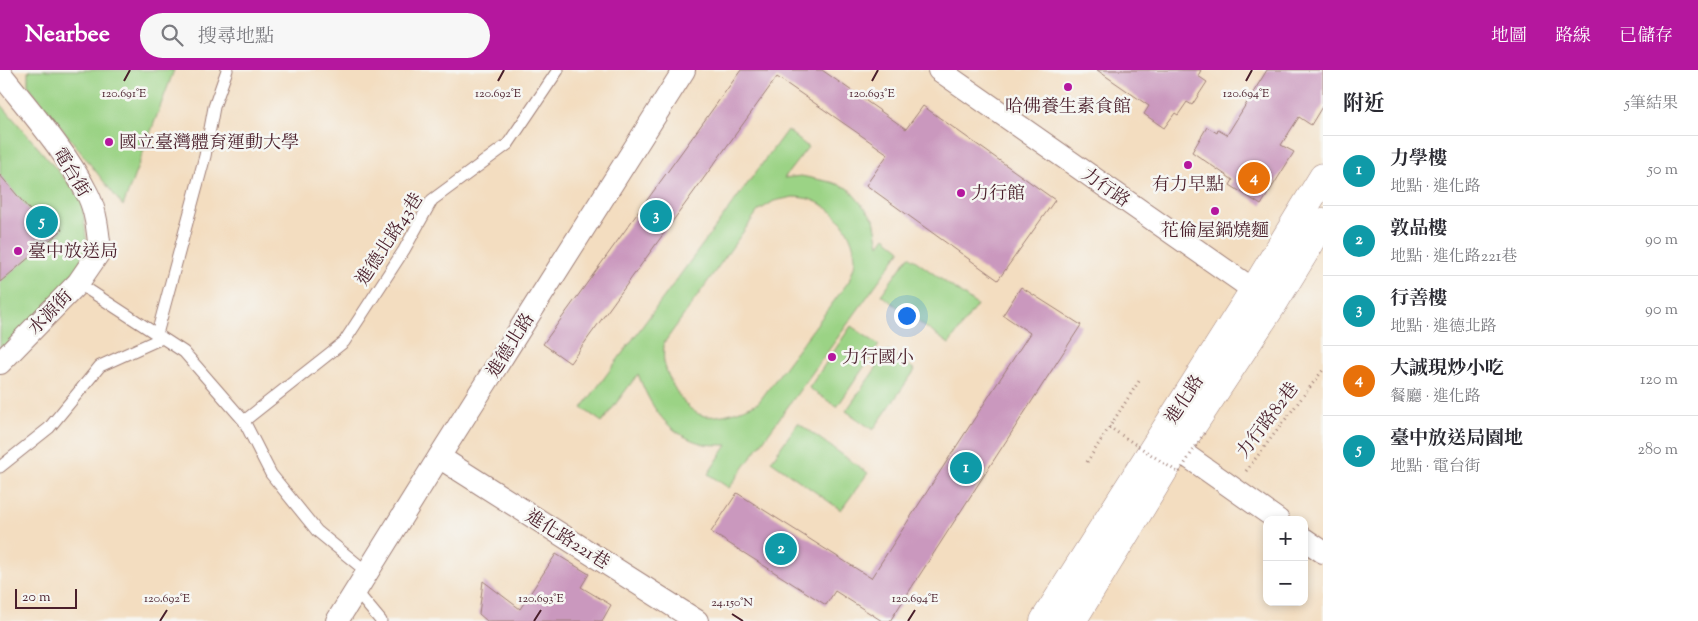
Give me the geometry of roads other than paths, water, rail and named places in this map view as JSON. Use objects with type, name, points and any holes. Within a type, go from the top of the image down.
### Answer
[{"type":"main road","name":"進化路","points":[[1264,297],[1323,177]]},
{"type":"main road","name":"進化路","points":[[1044,621],[1168,443],[1264,297],[1323,222]]},
{"type":"main road","name":"進化路","points":[[1072,621],[1168,443]]},
{"type":"street","name":"進德北路","points":[[337,621],[684,70]]},
{"type":"street","name":"力行路","points":[[943,71],[1264,297]]},
{"type":"street","name":"電台街","points":[[0,73],[55,143],[88,196],[97,225],[100,251],[78,283]]},
{"type":"street","name":"水源街","points":[[0,363],[78,283]]},
{"type":"street","points":[[1168,443],[1272,516]]},
{"type":"street","name":"進化路221巷","points":[[439,457],[697,621]]},
{"type":"street","points":[[1308,542],[1323,552]]},
{"type":"lane","points":[[0,467],[48,428],[100,366],[159,336],[205,156],[214,107],[227,70]]},
{"type":"lane","name":"進德北路43巷","points":[[244,421],[344,342],[404,250],[432,200],[508,144],[558,70]]},
{"type":"lane","points":[[78,283],[184,352],[244,421],[270,474],[317,531],[367,572]]},
{"type":"lane","points":[[356,591],[381,621]]},
{"type":"place","name":"哈佛養生素食館","points":[[1068,87]]},
{"type":"place","name":"國立臺灣體育運動大學","points":[[109,142]]},
{"type":"place","name":"有力早點","points":[[1188,165]]},
{"type":"place","name":"大誠現炒小吃","points":[[1254,178]]},
{"type":"place","name":"力行館","points":[[961,193]]},
{"type":"place","name":"花倫屋鍋燒麵","points":[[1215,211]]},
{"type":"place","name":"行善樓","points":[[656,216]]},
{"type":"place","name":"臺中放送局園地","points":[[42,222]]},
{"type":"place","name":"臺中放送局","points":[[18,251]]},
{"type":"place","name":"力行國小","points":[[832,357]]},
{"type":"place","name":"力學樓","points":[[966,468]]},
{"type":"place","name":"敦品樓","points":[[781,549]]}]
